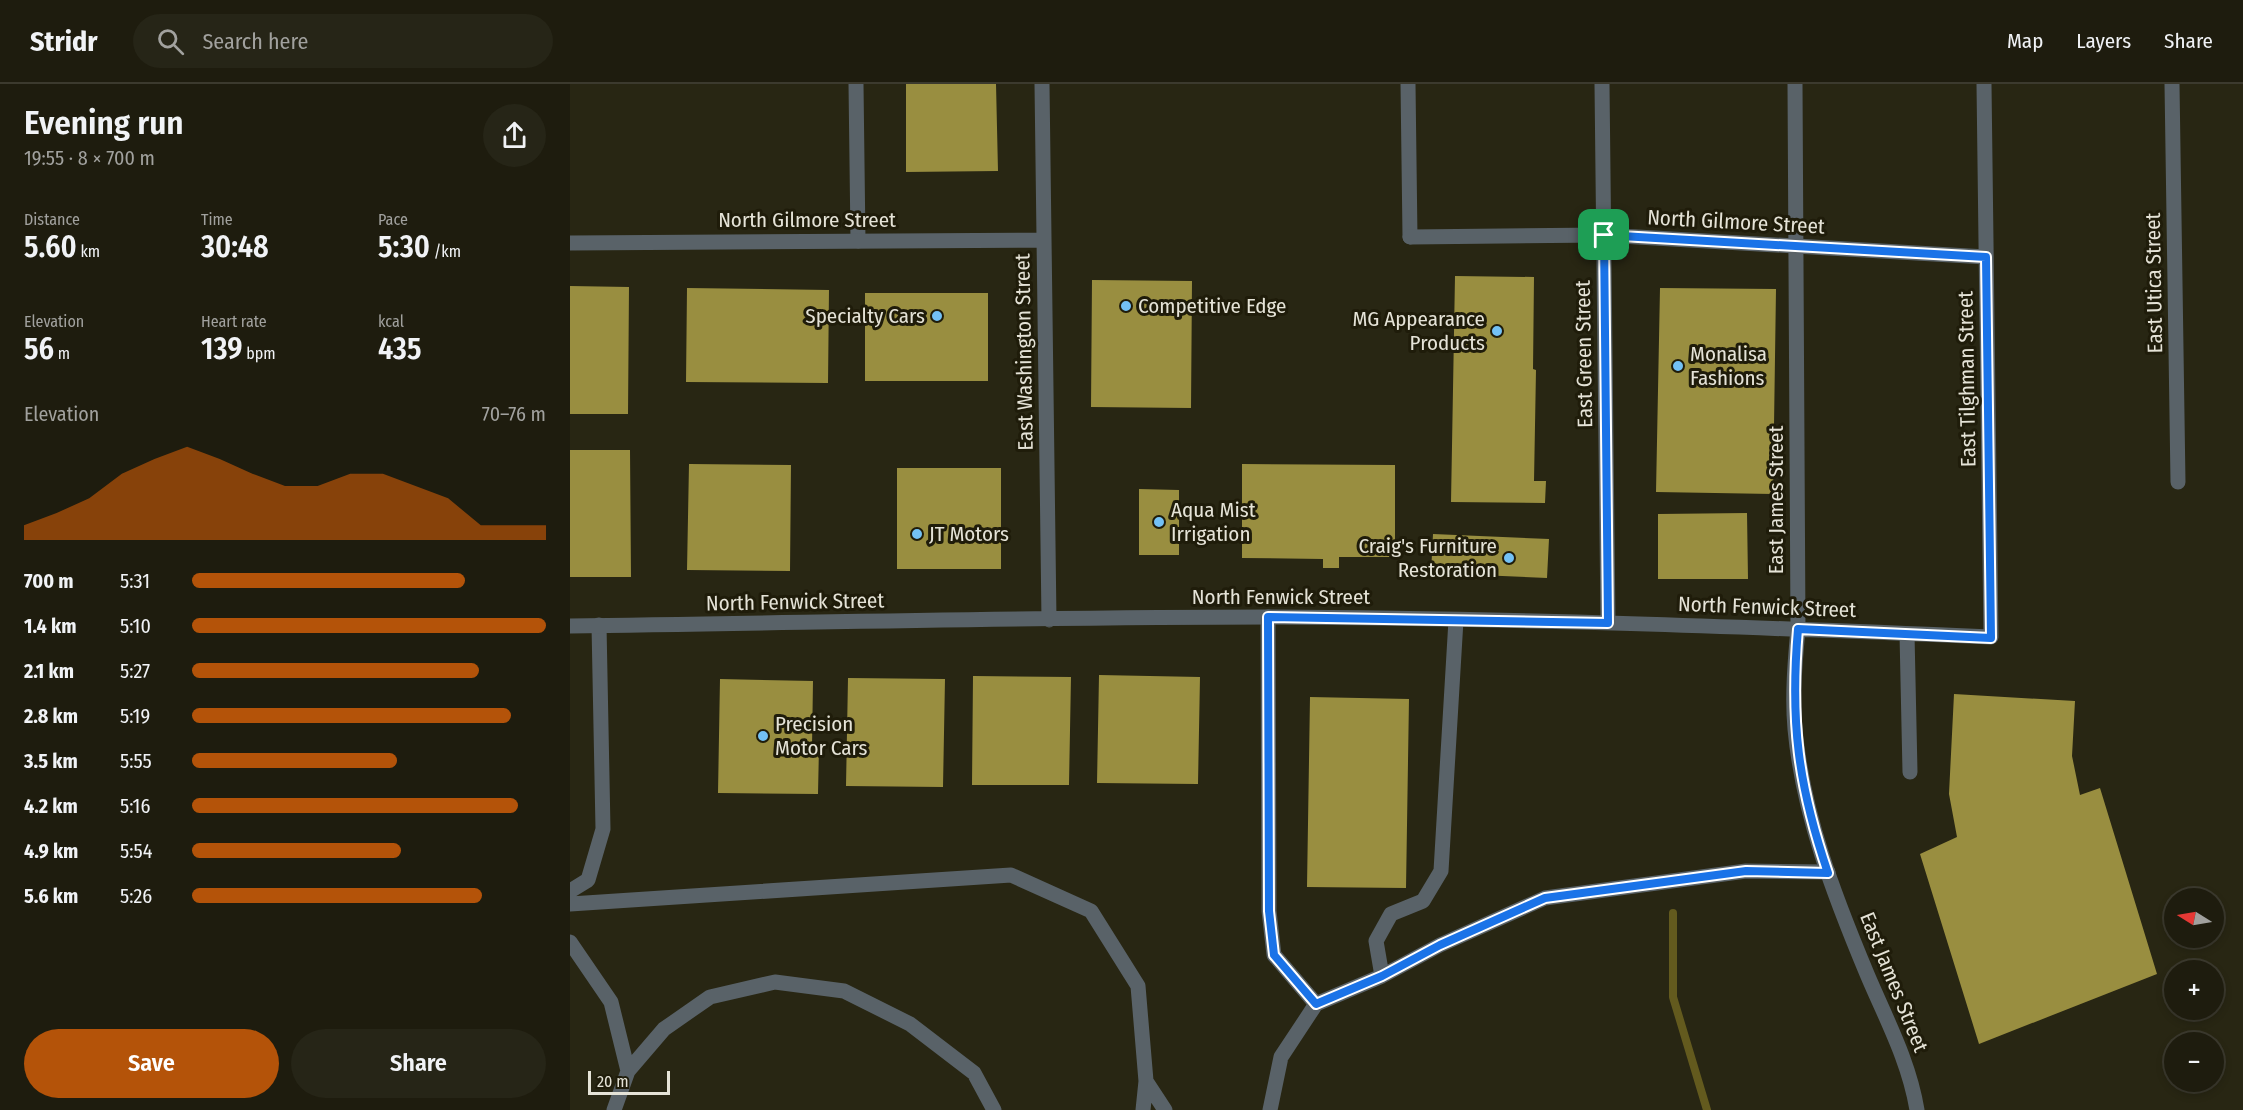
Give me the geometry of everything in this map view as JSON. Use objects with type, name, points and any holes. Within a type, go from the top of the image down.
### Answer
[{"type":"street","points":[[856,84],[858,241]]},
{"type":"street","name":"East Washington Street","points":[[1042,84],[1049,620]]},
{"type":"street","name":"North Gilmore Street","points":[[1408,84],[1410,237],[1604,235],[1986,257]]},
{"type":"street","name":"East Green Street","points":[[1602,84],[1608,623]]},
{"type":"street","name":"East James Street","points":[[1795,84],[1798,629],[1794,679],[1795,728],[1801,778],[1812,826],[1867,973],[1901,1047],[1917,1110]]},
{"type":"street","name":"East Tilghman Street","points":[[1984,84],[1991,638]]},
{"type":"street","name":"East Utica Street","points":[[2172,84],[2178,482]]},
{"type":"street","name":"North Gilmore Street","points":[[570,243],[1044,240]]},
{"type":"street","points":[[1268,617],[1269,911],[1274,955],[1316,1004]]},
{"type":"street","name":"North Fenwick Street","points":[[570,626],[1268,617],[1608,623],[1991,638]]},
{"type":"street","points":[[1382,976],[1376,941],[1391,914],[1423,901],[1441,871],[1456,620]]},
{"type":"street","points":[[570,891],[588,880],[603,830],[599,625]]},
{"type":"street","points":[[1907,634],[1910,772]]},
{"type":"street","points":[[1270,1110],[1281,1057],[1316,1004],[1382,976],[1440,945],[1545,898],[1746,871],[1828,873]]},
{"type":"street","points":[[570,904],[1011,875],[1091,911],[1138,986],[1146,1081],[1143,1110]]},
{"type":"street","points":[[570,942],[611,1002],[628,1071]]},
{"type":"street","points":[[614,1110],[628,1071],[664,1029],[710,997],[775,982],[844,991],[910,1024],[974,1073],[994,1110]]},
{"type":"street","points":[[1146,1081],[1165,1110]]},
{"type":"building","points":[[906,84],[996,84],[998,171],[906,172]]},
{"type":"building","points":[[1455,276],[1534,277],[1533,369],[1536,370],[1534,481],[1546,481],[1545,503],[1451,502]]},
{"type":"building","points":[[1092,280],[1192,281],[1191,408],[1091,407]]},
{"type":"building","points":[[570,286],[629,287],[628,414],[570,414]]},
{"type":"building","points":[[687,288],[829,290],[828,383],[686,382]]},
{"type":"building","points":[[1660,288],[1776,289],[1773,494],[1656,492]]},
{"type":"building","points":[[865,293],[988,293],[988,381],[865,381]]},
{"type":"building","points":[[570,450],[630,450],[631,577],[570,577]]},
{"type":"building","points":[[689,464],[791,465],[790,571],[687,570]]},
{"type":"building","points":[[1242,464],[1395,465],[1395,557],[1339,557],[1339,568],[1323,568],[1323,559],[1242,558]]},
{"type":"building","points":[[897,468],[1001,468],[1001,569],[897,569]]},
{"type":"building","name":"Aqua Mist Irrigation","points":[[1139,489],[1179,490],[1179,555],[1139,555]]},
{"type":"building","points":[[1747,513],[1748,579],[1658,579],[1658,514]]},
{"type":"building","points":[[1433,534],[1549,539],[1547,578],[1431,573]]},
{"type":"building","points":[[1099,675],[1200,677],[1198,784],[1097,783]]},
{"type":"building","points":[[973,676],[1071,677],[1069,785],[972,785]]},
{"type":"building","points":[[848,678],[945,679],[943,787],[846,786]]},
{"type":"building","points":[[720,679],[813,681],[812,747],[819,747],[818,794],[718,793]]},
{"type":"building","points":[[1954,694],[2075,701],[2072,756],[2080,795],[2100,788],[2157,974],[1979,1044],[1920,854],[1957,837],[1949,794]]},
{"type":"building","points":[[1310,697],[1409,699],[1406,888],[1307,887]]},
{"type":"waterway","points":[[1673,913],[1673,997],[1707,1110]]},
{"type":"place","name":"Competitive Edge","points":[[1126,306]]},
{"type":"place","name":"Specialty Cars","points":[[937,316]]},
{"type":"place","name":"MG Appearance Products","points":[[1497,331]]},
{"type":"place","name":"Monalisa Fashions","points":[[1678,366]]},
{"type":"place","name":"Aqua Mist Irrigation","points":[[1159,522]]},
{"type":"place","name":"JT Motors","points":[[917,534]]},
{"type":"place","name":"Craig's Furniture Restoration","points":[[1509,558]]},
{"type":"place","name":"Precision Motor Cars","points":[[763,736]]},
{"type":"route","points":[[1604,235],[1986,257],[1991,638],[1798,629],[1794,679],[1795,728],[1801,778],[1812,826],[1828,873],[1746,871],[1545,898],[1440,945],[1382,976],[1316,1004],[1274,955],[1269,911],[1268,617],[1608,623],[1604,235]]}]
